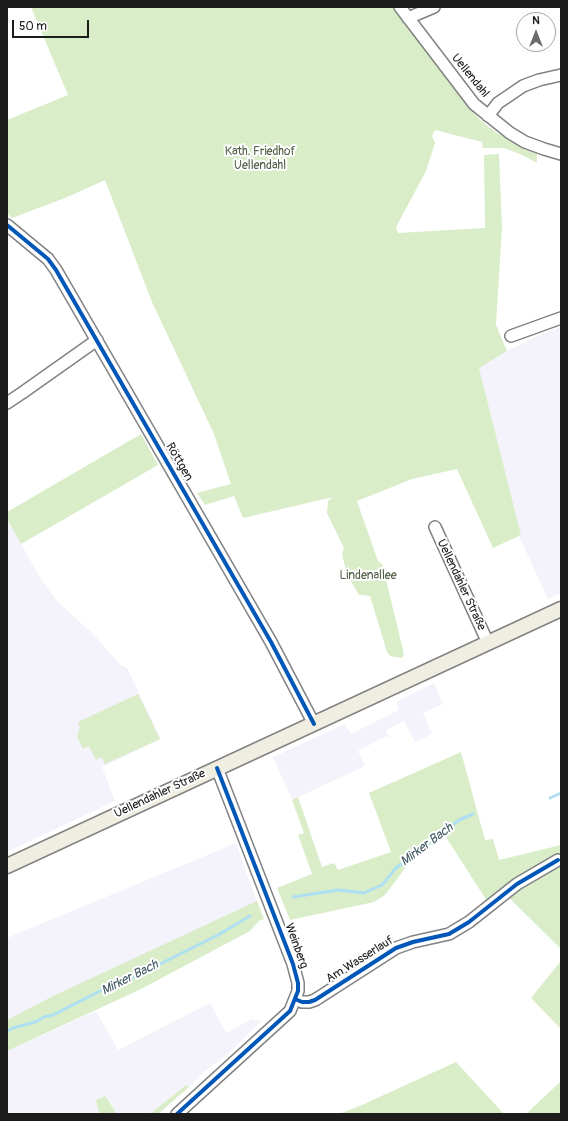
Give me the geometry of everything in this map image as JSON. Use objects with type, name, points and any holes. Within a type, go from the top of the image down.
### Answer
[{"type":"main road","name":"Uellendahler Straße","points":[[7,866],[561,609]]},
{"type":"street","name":"Uellendahl","points":[[400,7],[474,104],[510,133],[525,142],[561,154]]},
{"type":"street","points":[[408,18],[434,7]]},
{"type":"street","points":[[488,116],[498,103],[517,89],[539,80],[561,75]]},
{"type":"street","name":"Röttgen","points":[[9,232],[48,259],[56,270],[271,642],[314,724]]},
{"type":"street","points":[[511,336],[561,318]]},
{"type":"street","points":[[7,403],[97,340]]},
{"type":"street","name":"Uellendahler Straße","points":[[434,527],[488,643]]},
{"type":"street","name":"Weinberg","points":[[217,768],[293,964],[298,983],[296,999]]},
{"type":"street","name":"Am Wasserlauf","points":[[296,999],[302,1002],[315,1000],[396,948],[413,942],[449,934],[469,922],[517,884],[558,860]]},
{"type":"street","points":[[177,1114],[290,1011],[296,999]]},
{"type":"shaded area","points":[[561,327],[561,593],[548,599],[519,536],[521,535],[479,368],[507,351],[542,334]]},
{"type":"shaded area","points":[[7,519],[42,581],[58,602],[92,633],[121,665],[127,668],[161,739],[102,767],[115,801],[7,852]]},
{"type":"shaded area","points":[[434,683],[443,704],[423,713],[432,734],[415,742],[404,721],[386,730],[389,737],[387,738],[386,736],[358,751],[365,766],[292,800],[273,757],[345,724],[351,734],[399,710],[396,702]]},
{"type":"shaded area","points":[[236,843],[258,905],[51,997],[7,1020],[7,938]]},
{"type":"shaded area","points":[[210,1003],[226,1033],[252,1019],[261,1021],[227,1055],[207,1069],[189,1087],[186,1085],[150,1114],[117,1114],[105,1096],[96,1100],[99,1114],[7,1114],[7,1051],[96,1011],[118,1050]]},
{"type":"green space","name":"Kath. Friedhof Uellendahl","points":[[31,7],[393,7],[463,100],[480,120],[497,133],[513,142],[537,152],[537,163],[504,148],[483,148],[482,142],[435,130],[432,136],[435,143],[426,171],[396,227],[398,233],[485,228],[484,155],[499,154],[502,228],[496,325],[507,351],[479,368],[521,535],[493,548],[457,469],[412,479],[357,501],[378,561],[382,564],[404,654],[402,658],[390,656],[387,652],[370,596],[359,595],[347,575],[342,554],[344,548],[327,513],[328,501],[333,497],[243,518],[234,496],[205,505],[197,493],[231,484],[214,434],[152,302],[105,180],[65,198],[12,218],[7,213],[7,120],[68,95]]},
{"type":"green space","points":[[141,434],[158,465],[21,544],[7,519],[7,512]]},
{"type":"green space","points":[[138,694],[160,739],[105,764],[102,757],[96,760],[89,746],[83,749],[77,737],[80,727],[78,722]]},
{"type":"green space","points":[[461,752],[485,840],[493,839],[499,860],[561,845],[561,949],[502,891],[487,901],[444,834],[409,863],[385,895],[374,902],[290,920],[277,888],[312,874],[298,835],[304,833],[292,800],[298,797],[322,867],[334,863],[338,870],[391,852],[369,793]]},
{"type":"green space","points":[[257,901],[264,919],[259,921],[250,931],[141,989],[7,1051],[7,1020],[51,997]]},
{"type":"green space","points":[[561,961],[561,1029],[531,998]]},
{"type":"green space","points":[[456,1062],[504,1114],[339,1114],[362,1105]]},
{"type":"green space","points":[[561,1081],[561,1114],[526,1114]]},
{"type":"green space","points":[[186,1085],[189,1087],[158,1114],[150,1114]]},
{"type":"green space","points":[[105,1096],[117,1114],[99,1114],[96,1100]]},
{"type":"waterway","name":"Mirker Bach","points":[[550,798],[561,793]]},
{"type":"waterway","name":"Mirker Bach","points":[[293,897],[338,890],[364,893],[382,885],[396,868],[459,820],[473,814]]},
{"type":"waterway","name":"Mirker Bach","points":[[7,1031],[53,1015],[106,988],[128,980],[218,935],[250,916]]},
{"type":"cycle path","points":[[7,225],[48,259],[56,270],[271,642],[314,724]]},
{"type":"cycle path","points":[[177,1114],[290,1011],[298,991],[298,983],[293,964],[217,768]]},
{"type":"cycle path","points":[[295,999],[302,1002],[315,1000],[396,948],[413,942],[449,934],[469,922],[517,884],[558,860]]},
{"type":"park label","name":"Lindenallee","points":[[368,576]]}]
